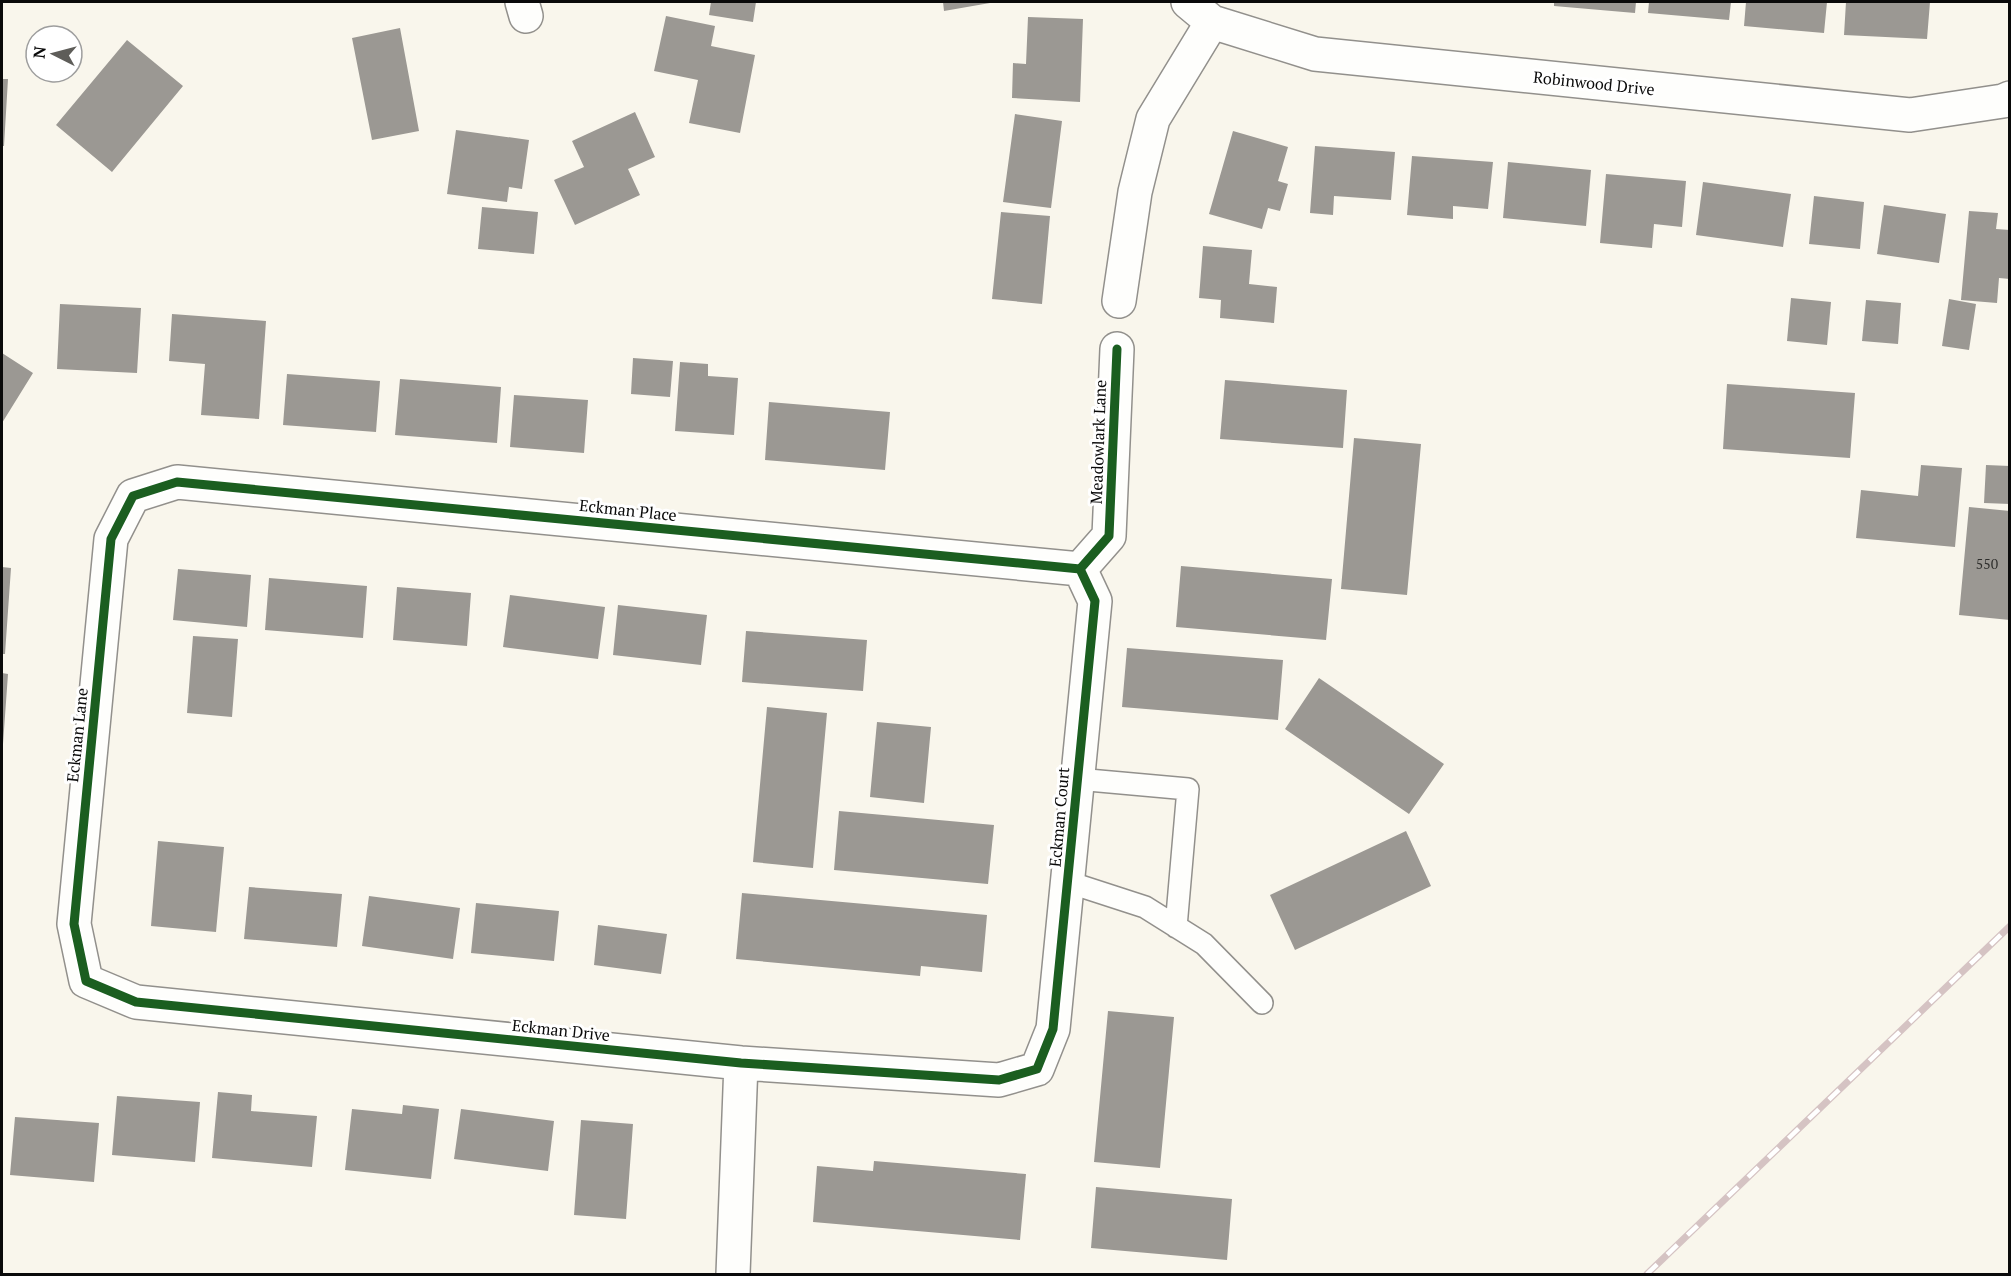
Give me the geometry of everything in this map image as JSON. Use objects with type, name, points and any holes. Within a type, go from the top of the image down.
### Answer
[{"type":"street","name":"Robinwood Drive","points":[[1188,2],[1212,22],[1315,54],[1910,115],[2010,98]]},
{"type":"street","points":[[1119,301],[1135,192],[1154,119],[1212,22]]},
{"type":"street","name":"Meadowlark Lane","points":[[1080,569],[1109,536],[1117,349]]},
{"type":"street","name":"Eckman Place","points":[[133,496],[177,482],[1080,569]]},
{"type":"street","name":"Eckman Lane","points":[[86,981],[74,924],[111,539],[133,496]]},
{"type":"street","name":"Eckman Court","points":[[1037,1069],[1053,1029],[1095,601],[1080,569]]},
{"type":"street","name":"Eckman Drive","points":[[86,981],[136,1002],[741,1063],[999,1080],[1037,1069]]},
{"type":"street","points":[[733,1275],[741,1063]]},
{"type":"lane","points":[[1077,779],[1188,789],[1176,927]]},
{"type":"lane","points":[[1068,882],[1145,907],[1204,944],[1262,1003]]},
{"type":"building","points":[[711,2],[756,2],[753,22],[709,15]]},
{"type":"building","points":[[943,2],[990,2],[990,3],[944,11]]},
{"type":"building","points":[[1554,2],[1636,2],[1635,13],[1554,6]]},
{"type":"building","points":[[1649,2],[1731,2],[1729,20],[1648,13]]},
{"type":"building","points":[[1746,2],[1827,2],[1824,33],[1744,26]]},
{"type":"building","points":[[1846,2],[1930,2],[1927,39],[1844,35]]},
{"type":"building","points":[[666,16],[715,26],[711,46],[755,55],[740,133],[689,123],[698,80],[654,71]]},
{"type":"building","points":[[1028,17],[1083,19],[1080,102],[1012,98],[1013,63],[1026,64]]},
{"type":"building","points":[[400,28],[419,131],[372,140],[352,38]]},
{"type":"building","points":[[127,40],[183,86],[112,172],[56,125]]},
{"type":"building","points":[[2,79],[8,79],[4,146],[2,146]]},
{"type":"building","points":[[635,112],[655,157],[628,169],[640,195],[575,225],[554,180],[584,167],[572,141]]},
{"type":"building","points":[[1015,114],[1062,121],[1051,208],[1003,202]]},
{"type":"building","points":[[456,130],[529,140],[522,189],[509,187],[507,202],[447,194]]},
{"type":"building","points":[[1233,131],[1288,147],[1278,181],[1288,184],[1280,211],[1268,208],[1262,229],[1209,214]]},
{"type":"building","points":[[1315,146],[1395,152],[1391,200],[1334,196],[1333,215],[1310,213]]},
{"type":"building","points":[[1412,156],[1493,162],[1488,209],[1453,206],[1453,219],[1407,215]]},
{"type":"building","points":[[1508,162],[1591,170],[1586,226],[1503,218]]},
{"type":"building","points":[[1606,174],[1686,181],[1682,227],[1654,224],[1652,248],[1600,243]]},
{"type":"building","points":[[1703,182],[1791,194],[1783,247],[1696,235]]},
{"type":"building","points":[[1814,196],[1864,202],[1860,249],[1809,244]]},
{"type":"building","points":[[1884,205],[1946,214],[1939,263],[1877,254]]},
{"type":"building","points":[[482,207],[538,212],[534,254],[478,249]]},
{"type":"building","points":[[1969,211],[1998,213],[1996,229],[2010,230],[2010,279],[1999,278],[1997,303],[1961,300]]},
{"type":"building","points":[[1001,212],[1050,216],[1042,304],[992,299]]},
{"type":"building","points":[[1203,246],[1252,250],[1249,284],[1277,287],[1274,323],[1220,318],[1221,300],[1199,298]]},
{"type":"building","points":[[1791,298],[1831,302],[1827,345],[1787,341]]},
{"type":"building","points":[[1949,299],[1976,304],[1969,350],[1942,346]]},
{"type":"building","points":[[1866,300],[1901,303],[1898,344],[1862,341]]},
{"type":"building","points":[[60,304],[141,308],[137,373],[57,369]]},
{"type":"building","points":[[172,314],[266,321],[259,419],[201,415],[205,364],[169,361]]},
{"type":"building","points":[[2,353],[33,373],[2,423]]},
{"type":"building","points":[[633,358],[673,361],[670,397],[631,394]]},
{"type":"building","points":[[680,362],[708,364],[708,376],[738,378],[734,435],[675,431]]},
{"type":"building","points":[[287,374],[380,381],[376,432],[283,425]]},
{"type":"building","points":[[400,379],[501,387],[497,443],[395,435]]},
{"type":"building","points":[[1225,380],[1347,390],[1343,448],[1220,439]]},
{"type":"building","points":[[1727,384],[1855,393],[1850,458],[1723,449]]},
{"type":"building","points":[[514,395],[588,400],[584,453],[510,447]]},
{"type":"building","points":[[769,402],[890,412],[885,470],[765,460]]},
{"type":"building","points":[[1354,438],[1421,444],[1407,595],[1341,589]]},
{"type":"building","points":[[1921,465],[1962,468],[1955,547],[1856,538],[1861,490],[1918,496]]},
{"type":"building","points":[[1986,465],[2010,466],[2010,504],[1984,503]]},
{"type":"building","points":[[1969,507],[2010,511],[2010,620],[1959,615]]},
{"type":"building","points":[[1181,566],[1332,579],[1326,640],[1176,627]]},
{"type":"building","points":[[2,567],[11,568],[5,654],[2,654]]},
{"type":"building","points":[[178,569],[251,575],[247,627],[173,620]]},
{"type":"building","points":[[269,578],[367,586],[363,638],[265,630]]},
{"type":"building","points":[[397,587],[471,593],[467,646],[393,640]]},
{"type":"building","points":[[510,595],[605,607],[598,659],[503,647]]},
{"type":"building","points":[[618,605],[707,615],[701,665],[613,655]]},
{"type":"building","points":[[746,631],[867,640],[863,691],[742,682]]},
{"type":"building","points":[[193,636],[238,639],[232,717],[187,713]]},
{"type":"building","points":[[1127,648],[1283,660],[1278,720],[1122,707]]},
{"type":"building","points":[[2,673],[8,674],[3,744],[2,744]]},
{"type":"building","points":[[1319,678],[1444,764],[1409,814],[1285,729]]},
{"type":"building","points":[[767,707],[827,713],[813,868],[753,862]]},
{"type":"building","points":[[877,722],[931,727],[924,803],[870,797]]},
{"type":"building","points":[[839,811],[994,825],[988,884],[834,870]]},
{"type":"building","points":[[1406,831],[1431,886],[1295,950],[1270,895]]},
{"type":"building","points":[[158,841],[224,847],[216,932],[151,926]]},
{"type":"building","points":[[249,887],[342,894],[337,947],[244,939]]},
{"type":"building","points":[[742,893],[987,915],[982,972],[921,966],[920,976],[736,959]]},
{"type":"building","points":[[369,896],[460,908],[453,959],[362,946]]},
{"type":"building","points":[[476,903],[559,911],[554,961],[471,953]]},
{"type":"building","points":[[598,925],[667,934],[661,974],[594,965]]},
{"type":"building","points":[[1108,1011],[1174,1017],[1160,1168],[1094,1162]]},
{"type":"building","points":[[218,1092],[252,1095],[251,1111],[317,1116],[312,1167],[212,1158]]},
{"type":"building","points":[[117,1096],[200,1102],[195,1162],[112,1155]]},
{"type":"building","points":[[403,1105],[439,1109],[431,1179],[345,1170],[352,1109],[402,1114]]},
{"type":"building","points":[[461,1109],[554,1121],[548,1171],[454,1159]]},
{"type":"building","points":[[15,1117],[99,1123],[94,1182],[10,1175]]},
{"type":"building","points":[[581,1120],[633,1124],[626,1219],[574,1215]]},
{"type":"building","points":[[874,1161],[1026,1174],[1020,1240],[813,1222],[817,1166],[873,1171]]},
{"type":"building","points":[[1096,1187],[1232,1199],[1227,1260],[1091,1248]]},
{"type":"railway","points":[[1647,1274],[2010,926]]},
{"type":"cycle path","points":[[1080,569],[1095,601],[1053,1029],[1037,1069],[999,1080],[741,1063],[136,1002],[86,981],[74,924],[111,539],[133,496],[177,482],[1080,569],[1109,536],[1117,349]]}]
